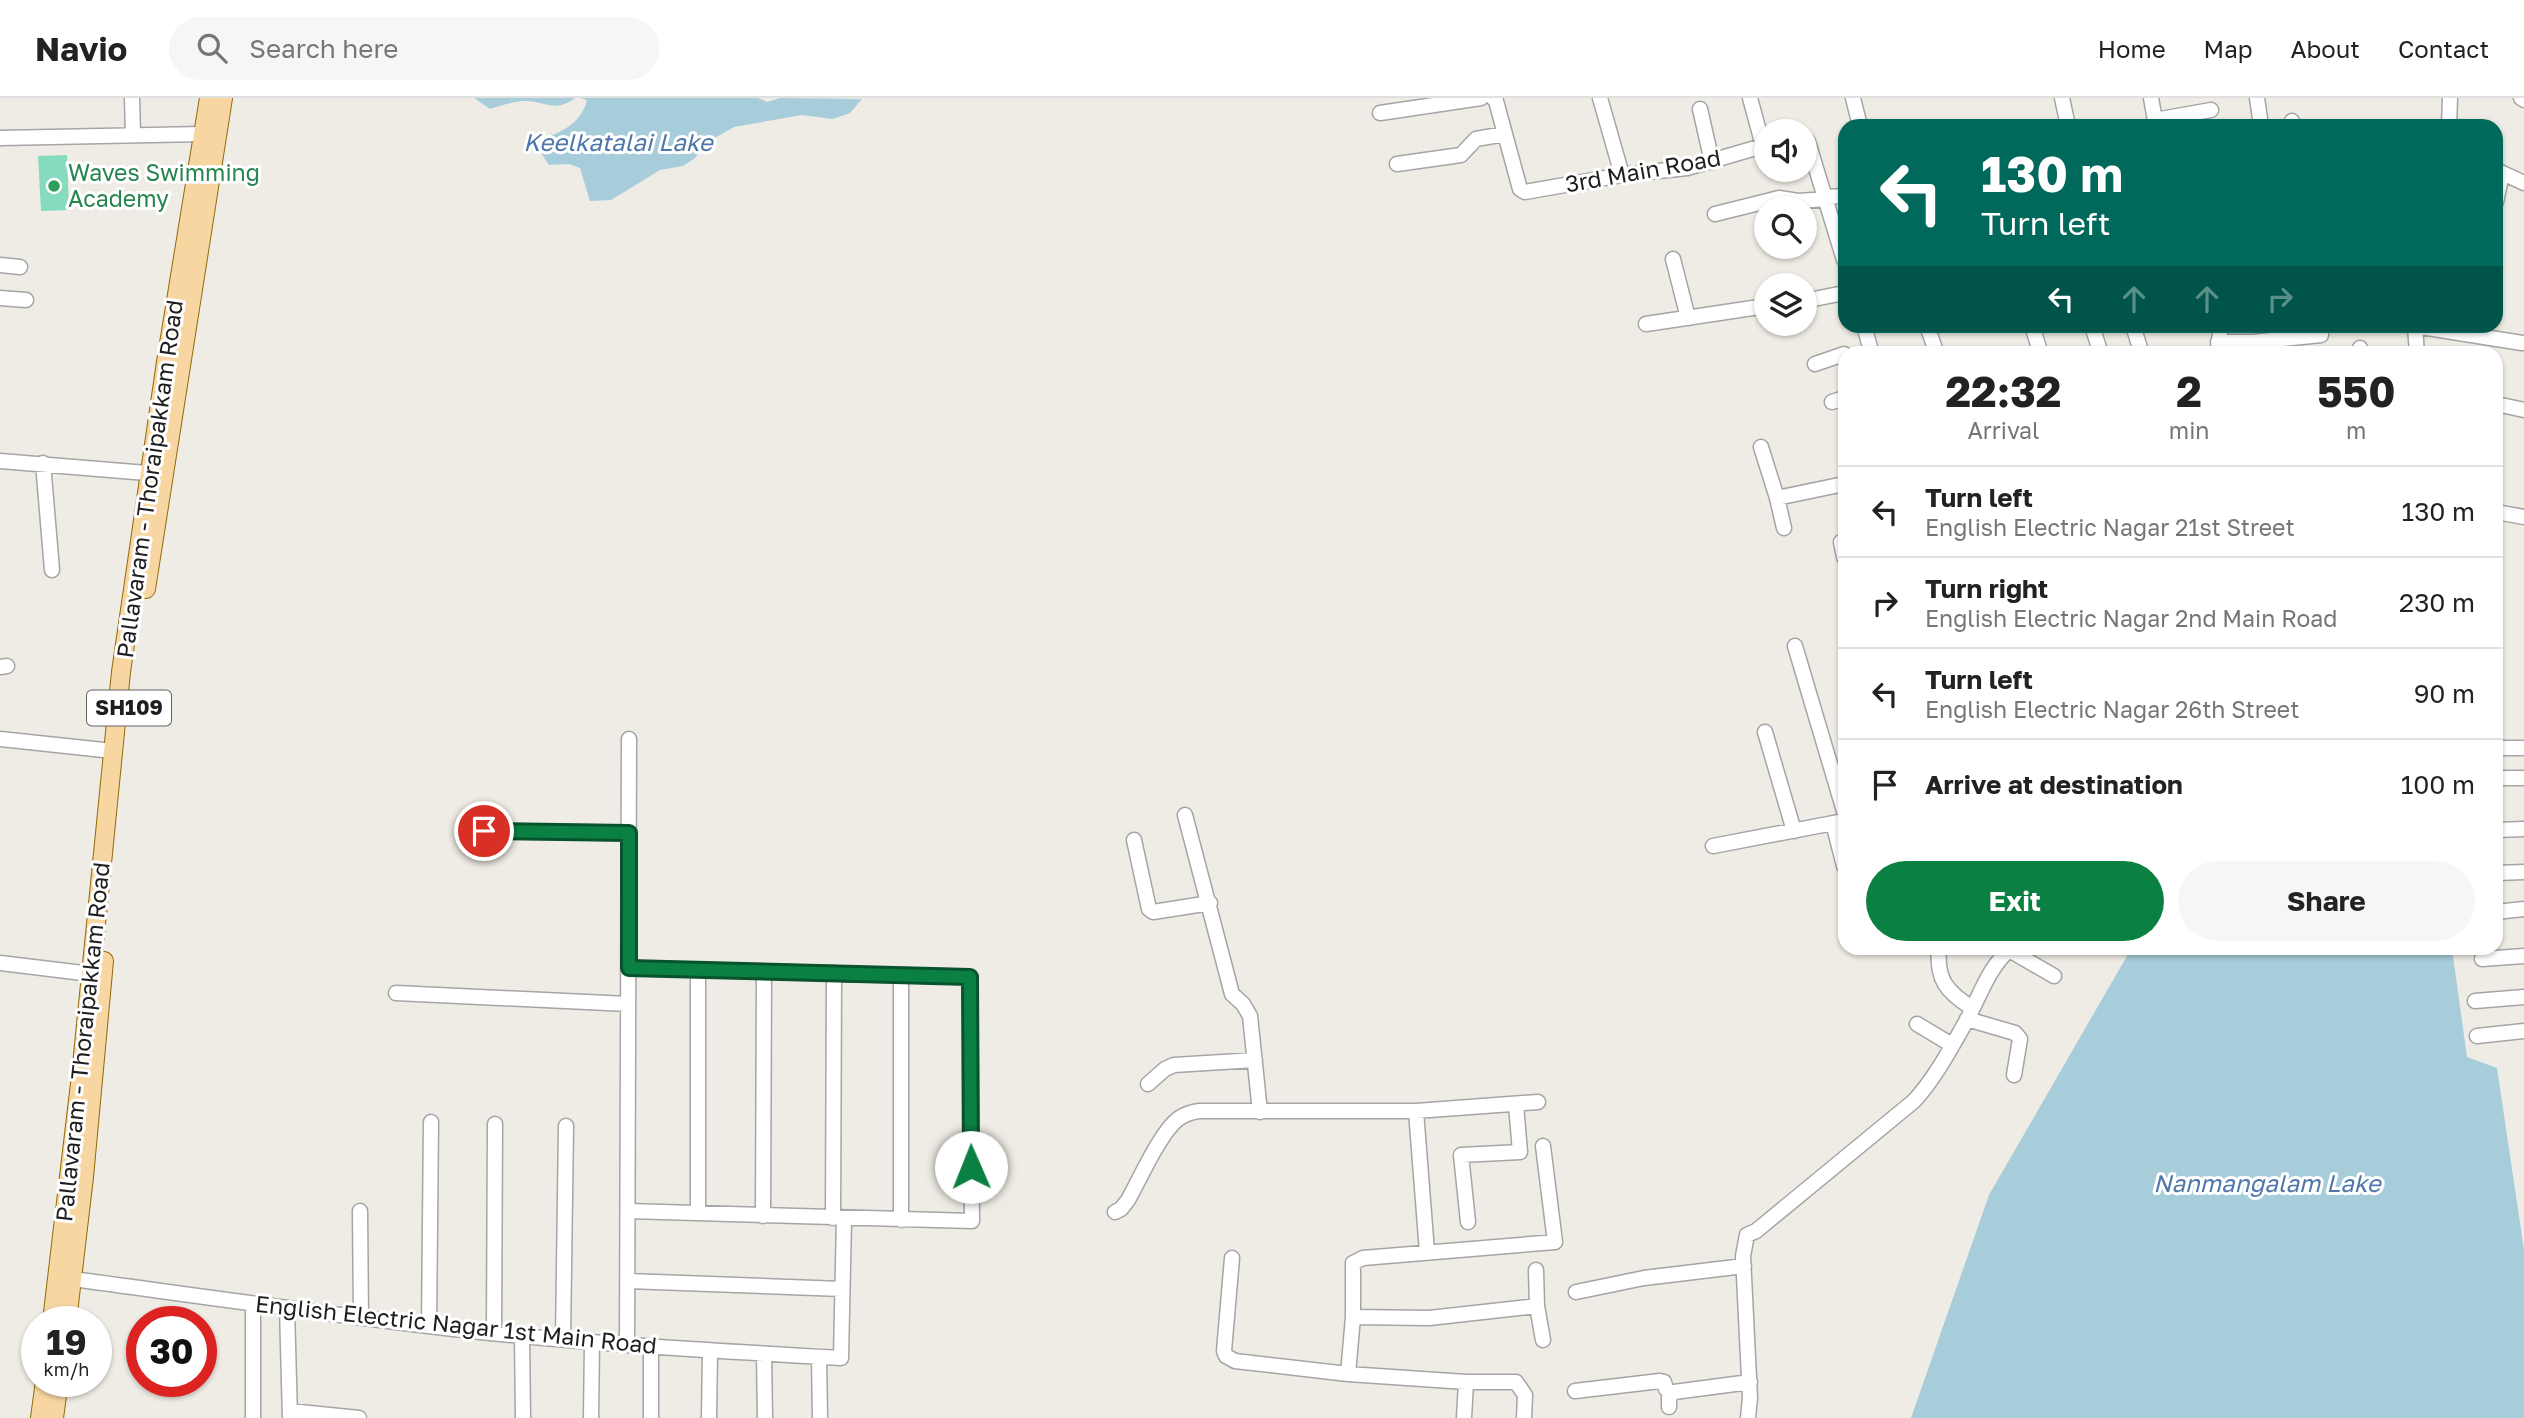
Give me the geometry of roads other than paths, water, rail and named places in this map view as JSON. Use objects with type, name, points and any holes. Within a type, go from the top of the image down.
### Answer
[{"type":"main road","name":"Pallavaram - Thoraipakkam Road","points":[[69,1306],[134,666],[202,134],[209,98]]},
{"type":"main road","name":"Pallavaram - Thoraipakkam Road","points":[[54,1306],[121,673],[223,98]]},
{"type":"main road","points":[[40,1418],[43,1397]]},
{"type":"main road","points":[[54,1418],[57,1397]]},
{"type":"street","points":[[132,98],[133,135]]},
{"type":"street","points":[[1380,113],[1440,101],[1481,98]]},
{"type":"street","points":[[1397,164],[1461,155],[1476,139],[1505,134],[1493,98]]},
{"type":"street","points":[[1601,98],[1622,175]]},
{"type":"street","points":[[1750,98],[1756,119]]},
{"type":"street","points":[[1853,98],[1858,119]]},
{"type":"street","points":[[2062,98],[2066,119]]},
{"type":"street","points":[[2151,98],[2155,119]]},
{"type":"street","points":[[2257,98],[2260,119]]},
{"type":"street","points":[[2450,119],[2451,98]]},
{"type":"street","points":[[1700,109],[1712,162]]},
{"type":"street","points":[[2173,119],[2211,110]]},
{"type":"street","points":[[0,138],[202,134]]},
{"type":"street","name":"3rd Main Road","points":[[1505,134],[1520,189],[1525,192],[1622,175],[1687,168],[1754,149]]},
{"type":"street","points":[[1817,170],[1838,239]]},
{"type":"street","points":[[2503,174],[2524,183]]},
{"type":"street","points":[[1715,214],[1779,198],[1798,201],[1838,197]]},
{"type":"street","points":[[1673,260],[1688,318]]},
{"type":"street","points":[[0,265],[20,267]]},
{"type":"street","points":[[1817,298],[1838,294]]},
{"type":"street","points":[[0,298],[26,300]]},
{"type":"street","points":[[1646,324],[1754,308]]},
{"type":"street","points":[[2459,333],[2522,343]]},
{"type":"street","points":[[2225,346],[2321,335]]},
{"type":"street","points":[[1815,364],[1838,356]]},
{"type":"street","points":[[2503,406],[2524,410]]},
{"type":"street","points":[[1761,447],[1784,528]]},
{"type":"street","points":[[0,461],[158,474]]},
{"type":"street","points":[[43,463],[52,570]]},
{"type":"street","points":[[1776,498],[1838,485]]},
{"type":"street","points":[[2503,513],[2524,517]]},
{"type":"street","points":[[1795,646],[1838,791]]},
{"type":"street","points":[[1765,732],[1794,831]]},
{"type":"street","points":[[0,739],[113,751]]},
{"type":"street","points":[[628,1345],[629,739]]},
{"type":"street","points":[[2503,748],[2524,748]]},
{"type":"street","points":[[2503,778],[2524,778]]},
{"type":"street","points":[[1185,815],[1232,994],[1248,1010],[1260,1112]]},
{"type":"street","points":[[1713,846],[1838,822]]},
{"type":"street","points":[[2503,830],[2524,829]]},
{"type":"street","points":[[484,831],[629,833]]},
{"type":"street","points":[[1134,840],[1149,909],[1153,912],[1210,903]]},
{"type":"street","points":[[2503,873],[2524,872]]},
{"type":"street","points":[[2503,911],[2524,909]]},
{"type":"street","points":[[1938,955],[1937,965],[1944,984],[1970,1014],[2015,1033],[2020,1039],[2014,1075]]},
{"type":"street","points":[[1748,1418],[1744,1266],[1744,1244],[1747,1235],[1756,1231],[1925,1090],[1970,1014],[1990,972],[2005,955]]},
{"type":"street","points":[[2020,955],[2054,976]]},
{"type":"street","points":[[2482,959],[2524,957]]},
{"type":"street","points":[[0,963],[91,974]]},
{"type":"street","points":[[628,1211],[972,1221],[970,977],[629,968]]},
{"type":"street","points":[[698,970],[698,1213]]},
{"type":"street","points":[[763,1216],[764,972]]},
{"type":"street","points":[[628,1281],[842,1289],[838,1218],[834,973]]},
{"type":"street","points":[[901,975],[901,1220]]},
{"type":"street","points":[[396,993],[628,1004]]},
{"type":"street","points":[[2474,1001],[2524,997]]},
{"type":"street","points":[[1917,1024],[1952,1045]]},
{"type":"street","points":[[2477,1036],[2524,1031]]},
{"type":"street","points":[[1148,1084],[1174,1065],[1255,1060]]},
{"type":"street","points":[[1115,1212],[1128,1200],[1165,1134],[1176,1120],[1187,1113],[1416,1111],[1538,1102]]},
{"type":"street","points":[[1468,1222],[1461,1156],[1520,1153],[1516,1105]]},
{"type":"street","points":[[1416,1111],[1427,1252]]},
{"type":"street","points":[[429,1326],[431,1122]]},
{"type":"street","points":[[494,1333],[495,1124]]},
{"type":"street","points":[[563,1339],[566,1126]]},
{"type":"street","points":[[1348,1374],[1353,1317],[1353,1263],[1363,1258],[1555,1242],[1543,1146]]},
{"type":"street","points":[[360,1211],[361,1318]]},
{"type":"street","points":[[1231,1258],[1224,1351],[1226,1356],[1235,1361],[1348,1374],[1465,1382],[1516,1382],[1525,1395],[1524,1418]]},
{"type":"street","points":[[1576,1292],[1644,1278],[1744,1266]]},
{"type":"street","points":[[1536,1270],[1537,1306],[1543,1340]]},
{"type":"street","name":"English Electric Nagar 1st Main Road","points":[[73,1279],[494,1333],[651,1347],[841,1358],[842,1289]]},
{"type":"street","points":[[253,1304],[253,1316],[253,1329],[253,1342],[253,1354],[253,1367],[253,1380],[253,1393],[253,1405],[253,1418],[253,1349],[253,1304]]},
{"type":"street","points":[[1353,1317],[1429,1318],[1537,1306]]},
{"type":"street","points":[[288,1308],[290,1415],[359,1418]]},
{"type":"street","points":[[522,1335],[523,1418]]},
{"type":"street","points":[[591,1418],[592,1342]]},
{"type":"street","points":[[651,1347],[651,1418]]},
{"type":"street","points":[[709,1418],[710,1351]]},
{"type":"street","points":[[764,1354],[765,1418]]},
{"type":"street","points":[[819,1357],[820,1418]]},
{"type":"street","points":[[1575,1391],[1660,1381],[1664,1382],[1670,1401],[1749,1382]]},
{"type":"street","points":[[1464,1418],[1465,1382]]},
{"type":"water","name":"Keelkatalai Lake","points":[[474,98],[575,98],[555,106],[523,101],[490,109]]},
{"type":"water","name":"Keelkatalai Lake","points":[[580,98],[758,98],[767,102],[780,98],[862,99],[850,113],[833,119],[802,115],[734,127],[704,144],[695,158],[683,166],[660,170],[611,200],[590,201],[580,168],[569,164],[549,165],[541,153],[539,139],[563,130],[575,121],[587,100]]},
{"type":"water","name":"Nanmangalam Lake","points":[[2128,955],[2453,955],[2467,1057],[2497,1068],[2524,1250],[2524,1418],[1911,1418],[1989,1195]]},
{"type":"place","name":"Waves Swimming Academy","points":[[54,186]]}]
